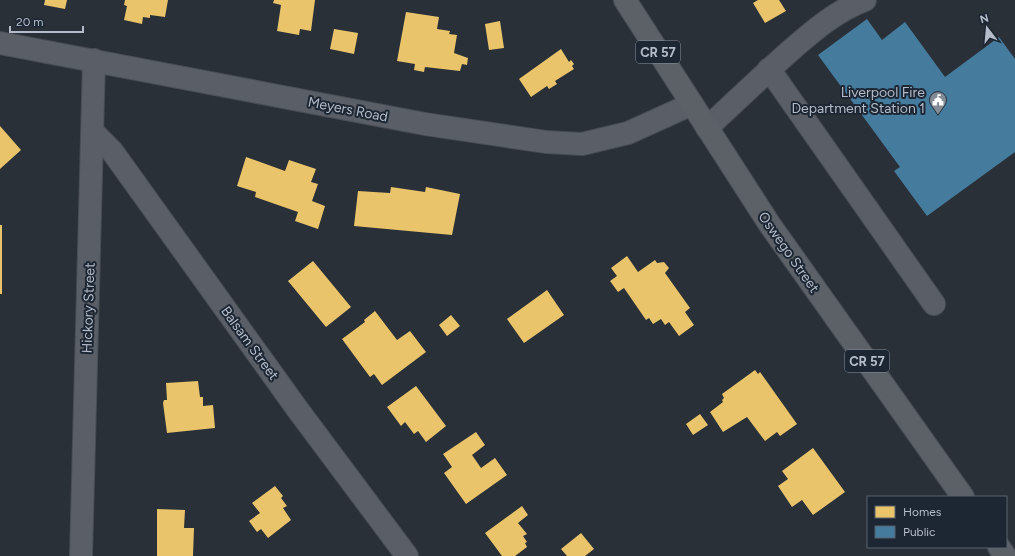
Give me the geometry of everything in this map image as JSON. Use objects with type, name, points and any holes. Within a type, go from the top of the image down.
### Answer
[{"type":"main road","name":"Oswego Street","points":[[625,0],[770,225],[962,496]]},
{"type":"street","points":[[707,128],[822,23],[852,5],[865,0]]},
{"type":"street","name":"Meyers Road","points":[[0,42],[425,124],[546,142],[582,144],[628,133],[692,104]]},
{"type":"street","name":"Hickory Street","points":[[81,556],[94,60]]},
{"type":"street","points":[[769,70],[934,304]]},
{"type":"street","name":"Balsam Street","points":[[92,132],[112,151],[298,410],[408,556]]},
{"type":"building: Homes","points":[[45,0],[67,0],[65,9],[44,5]]},
{"type":"building: Homes","points":[[125,0],[168,0],[165,17],[150,15],[150,18],[143,17],[142,24],[124,20],[127,6],[124,5]]},
{"type":"building: Homes","points":[[274,0],[315,0],[311,31],[300,29],[299,35],[277,31],[281,5],[273,3]]},
{"type":"building: Homes","points":[[758,0],[779,0],[786,11],[765,23],[753,3]]},
{"type":"building: Homes","points":[[406,12],[439,17],[437,29],[450,31],[449,34],[457,35],[454,53],[468,58],[467,65],[462,64],[460,71],[425,67],[424,72],[414,70],[415,64],[397,61]]},
{"type":"building: Homes","points":[[500,21],[504,48],[489,50],[485,24]]},
{"type":"building: Homes","points":[[334,29],[358,33],[354,54],[330,49]]},
{"type":"building: Homes","points":[[561,49],[569,62],[571,60],[574,64],[572,66],[574,69],[555,81],[557,84],[549,89],[547,86],[531,97],[519,79]]},
{"type":"building: Homes","points":[[0,126],[21,150],[0,169]]},
{"type":"building: Homes","points":[[246,157],[285,171],[289,160],[316,169],[311,182],[318,184],[312,201],[325,206],[318,229],[295,221],[298,212],[255,197],[256,192],[237,186]]},
{"type":"building: Homes","points":[[391,187],[425,192],[426,187],[460,194],[452,235],[354,226],[358,191],[390,193]]},
{"type":"building: Homes","points":[[0,225],[2,225],[2,294],[0,294]]},
{"type":"building: Homes","points":[[627,256],[638,272],[655,260],[657,263],[664,262],[669,268],[665,273],[690,308],[685,312],[694,325],[679,336],[669,322],[665,325],[661,319],[653,324],[649,318],[646,320],[624,288],[618,292],[610,281],[617,276],[611,268]]},
{"type":"building: Homes","points":[[313,261],[351,307],[326,327],[288,281]]},
{"type":"building: Homes","points":[[547,290],[564,315],[524,343],[507,319]]},
{"type":"building: Homes","points":[[375,311],[397,340],[410,331],[426,352],[382,385],[374,374],[370,377],[342,339],[365,322],[364,320]]},
{"type":"building: Homes","points":[[451,315],[460,326],[447,336],[439,325]]},
{"type":"building: Homes","points":[[755,370],[758,374],[760,372],[797,424],[780,436],[777,432],[765,441],[747,417],[723,432],[710,412],[723,402],[722,400],[724,398],[722,394]]},
{"type":"building: Homes","points":[[198,381],[200,397],[203,397],[203,406],[213,405],[215,428],[167,433],[163,403],[164,400],[167,400],[166,383]]},
{"type":"building: Homes","points":[[416,386],[446,426],[426,442],[418,431],[414,434],[405,422],[401,426],[387,407]]},
{"type":"building: Homes","points":[[700,414],[708,425],[693,435],[686,424]]},
{"type":"building: Homes","points":[[476,432],[485,445],[472,455],[481,468],[495,458],[507,475],[466,504],[444,473],[452,467],[443,454]]},
{"type":"building: Homes","points":[[813,448],[845,492],[813,515],[802,500],[792,507],[778,486],[788,479],[782,471]]},
{"type":"building: Homes","points":[[275,486],[283,496],[281,498],[287,506],[283,508],[291,520],[268,538],[261,529],[257,532],[249,521],[260,513],[252,503]]},
{"type":"building: Homes","points":[[522,506],[528,515],[518,523],[527,534],[523,536],[527,542],[525,543],[527,547],[515,556],[502,556],[485,533]]},
{"type":"building: Homes","points":[[157,509],[185,510],[184,528],[194,528],[193,556],[157,556]]},
{"type":"building: Homes","points":[[581,533],[594,549],[585,556],[567,556],[561,549]]},
{"type":"building: Public","name":"Liverpool Fire Department Station 1","points":[[867,19],[882,40],[905,22],[945,77],[999,37],[1015,59],[1015,152],[927,216],[894,171],[900,167],[818,55]]},
{"type":"place","name":"Liverpool Fire Department Station 1","points":[[938,115]]}]
